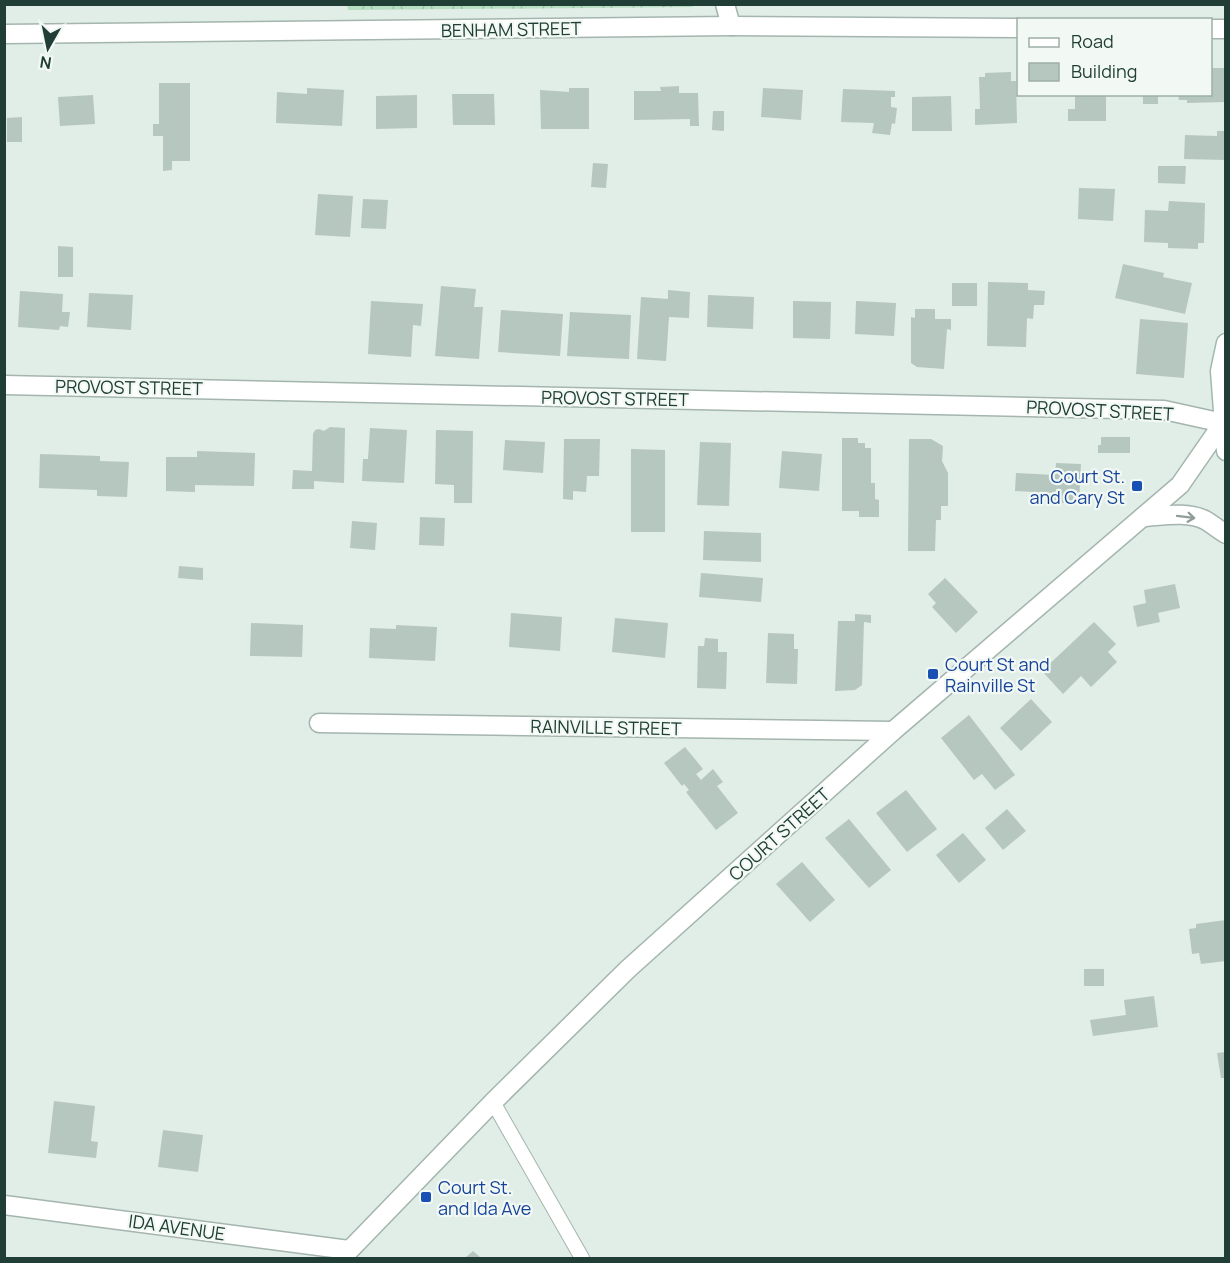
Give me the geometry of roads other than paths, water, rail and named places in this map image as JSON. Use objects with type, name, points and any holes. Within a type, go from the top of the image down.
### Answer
[{"type":"street","points":[[725,4],[731,26]]},
{"type":"street","name":"BENHAM STREET","points":[[4,34],[731,26],[1017,28]]},
{"type":"street","points":[[1226,343],[1220,370],[1226,451]]},
{"type":"street","name":"PROVOST STREET","points":[[4,385],[1164,410],[1224,423]]},
{"type":"street","name":"COURT STREET","points":[[345,1254],[493,1102],[628,969],[893,731],[1180,485],[1224,423]]},
{"type":"street","points":[[1143,517],[1172,515],[1194,517],[1204,520],[1226,534]]},
{"type":"street","name":"RAINVILLE STREET","points":[[319,723],[893,731]]},
{"type":"street","name":"IDA AVENUE","points":[[4,1205],[345,1254]]},
{"type":"lane","points":[[493,1102],[582,1258]]},
{"type":"place","name":"Court St. and Cary St","points":[[1137,486]]},
{"type":"place","name":"Court St and Rainville St","points":[[933,674]]},
{"type":"place","name":"Court St. and Ida Ave","points":[[426,1197]]}]
